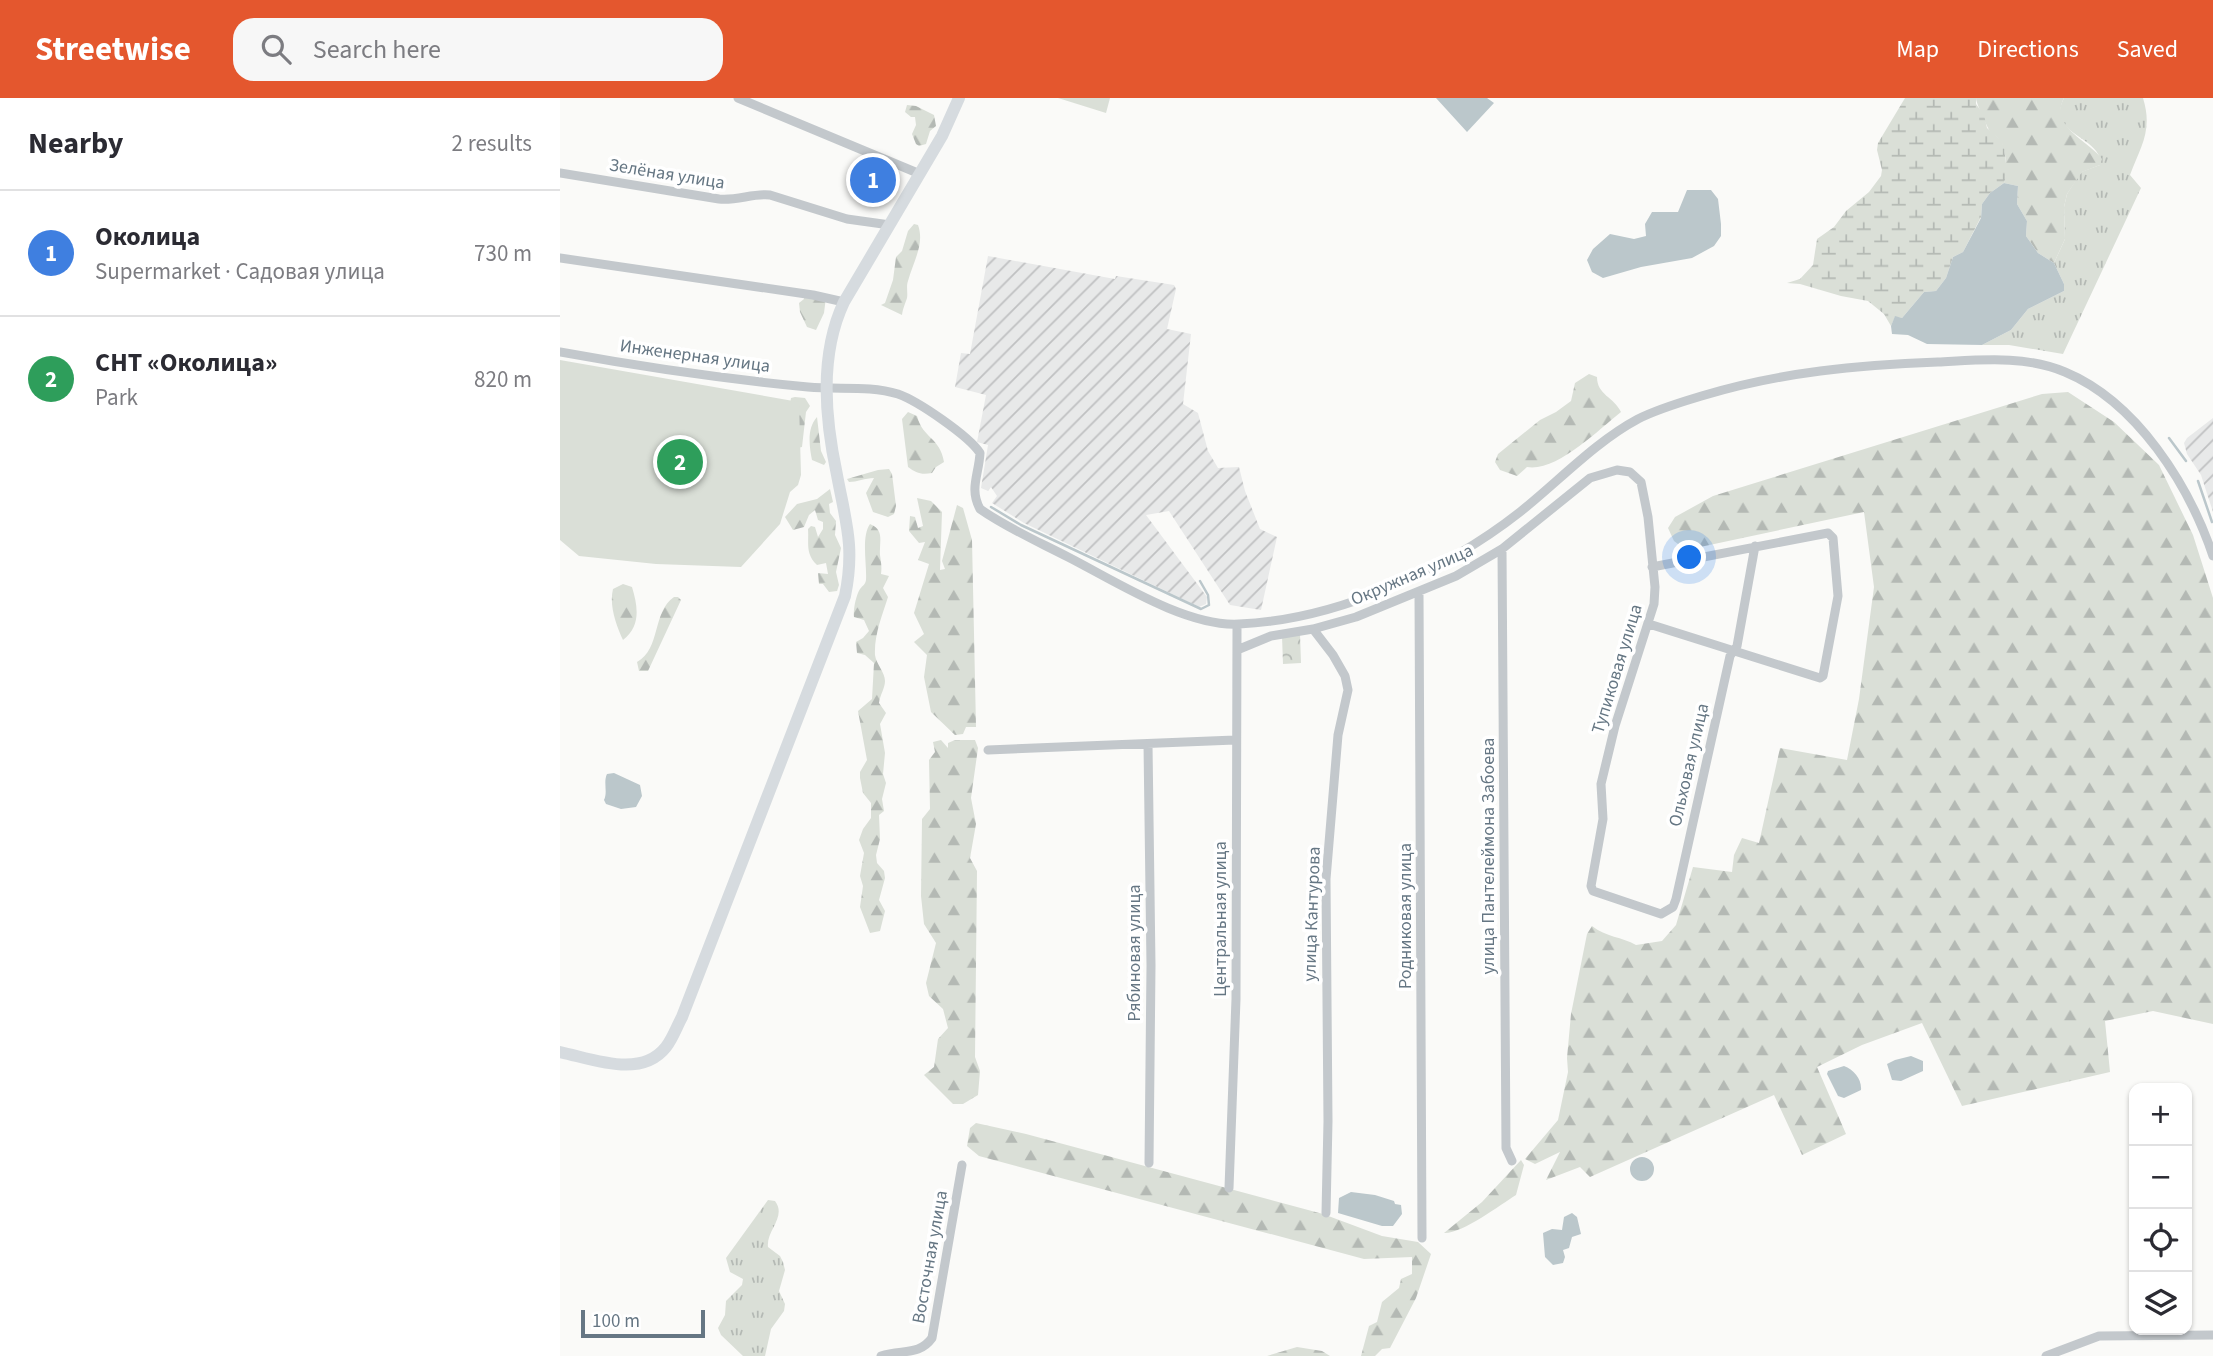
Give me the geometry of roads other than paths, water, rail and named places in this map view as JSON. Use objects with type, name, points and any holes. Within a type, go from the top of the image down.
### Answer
[{"type":"main road","points":[[942,136],[959,98]]},
{"type":"main road","points":[[560,1052],[619,1065],[640,1063],[666,1047],[682,1017],[845,596],[851,547],[831,440],[827,386],[831,339],[844,302],[967,98]]},
{"type":"street","points":[[738,98],[920,174]]},
{"type":"street","name":"Зелёная улица","points":[[560,173],[719,199],[771,195],[847,219],[890,225]]},
{"type":"street","points":[[560,258],[813,295],[844,302]]},
{"type":"street","name":"Инженерная улица","points":[[560,352],[644,367],[812,387],[874,389],[900,395],[957,430],[975,445],[980,453],[973,489],[975,500],[988,514],[1154,601],[1213,622],[1237,625]]},
{"type":"street","points":[[1237,625],[1315,612],[1409,580],[1488,536],[1611,437],[1662,408],[1769,378],[1835,367],[1988,360],[2041,364],[2066,372],[2105,397],[2131,419],[2155,446],[2189,496],[2213,556]]},
{"type":"street","name":"Окружная улица","points":[[1237,650],[1271,636],[1313,629],[1356,617],[1456,576],[1502,550],[1590,478],[1617,470]]},
{"type":"street","name":"Тупиковая улица","points":[[1592,891],[1592,877],[1603,819],[1601,784],[1615,726],[1654,604],[1648,517],[1641,482],[1630,472],[1617,470]]},
{"type":"street","points":[[1649,624],[1814,677],[1823,676],[1839,591],[1831,535],[1824,534],[1653,567]]},
{"type":"street","name":"Ольховая улица","points":[[1592,891],[1661,914],[1673,907],[1730,656],[1737,646],[1755,546]]},
{"type":"street","name":"улица Пантелеймона Забоева","points":[[1502,550],[1506,1148],[1512,1161]]},
{"type":"street","name":"Родниковая улица","points":[[1419,593],[1422,1238]]},
{"type":"street","name":"Центральная улица","points":[[1229,1188],[1236,999],[1237,625]]},
{"type":"street","name":"улица Кантурова","points":[[1313,629],[1333,655],[1345,676],[1348,690],[1338,735],[1326,878],[1326,1213]]},
{"type":"street","points":[[988,750],[1235,740]]},
{"type":"street","name":"Рябиновая улица","points":[[1148,744],[1151,965],[1149,1163]]},
{"type":"street","name":"Восточная улица","points":[[881,1356],[916,1352],[925,1348],[932,1338],[962,1165]]},
{"type":"street","points":[[2046,1356],[2099,1336],[2213,1335]]},
{"type":"waterway","points":[[2169,438],[2186,461]]},
{"type":"waterway","points":[[2198,481],[2212,522]]},
{"type":"waterway","points":[[991,507],[1021,525],[1201,609],[1209,605],[1208,595],[1200,581]]},
{"type":"place","name":"Околица","points":[[873,180]]},
{"type":"place","name":"СНТ «Околица»","points":[[680,462]]}]
